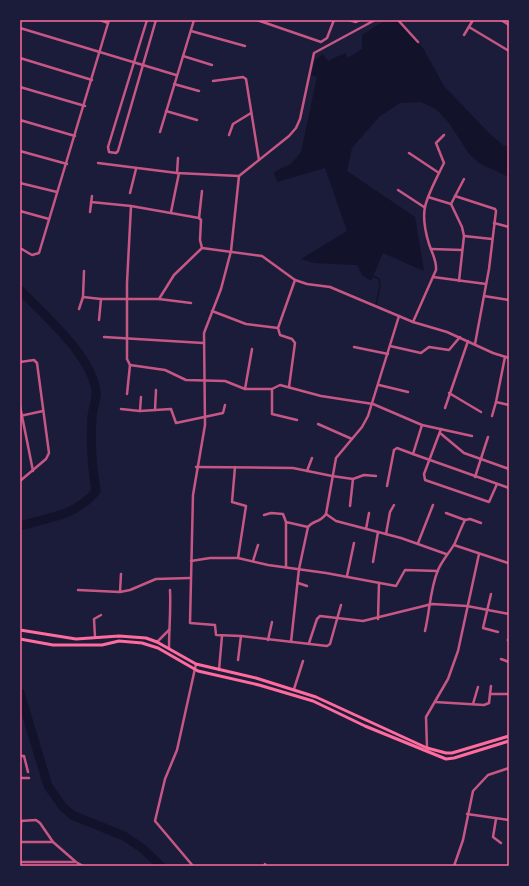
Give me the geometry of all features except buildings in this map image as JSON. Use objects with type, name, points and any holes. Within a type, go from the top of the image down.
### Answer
[{"type":"main road","points":[[20,630],[68,638],[133,636],[157,642],[196,664],[256,678],[294,689],[427,748],[446,753],[452,753],[509,736]]},
{"type":"main road","points":[[27,640],[28,631]]},
{"type":"main road","points":[[20,639],[53,645],[102,645],[119,641],[142,643],[158,648],[194,670],[259,684],[313,701],[365,726],[446,759],[509,742]]},
{"type":"main road","points":[[286,693],[287,687]]},
{"type":"main road","points":[[501,739],[502,744]]},
{"type":"street","points":[[20,248],[27,254],[32,255],[39,252],[67,164],[109,21],[100,20]]},
{"type":"street","points":[[147,20],[108,147],[109,152],[116,153],[118,151],[156,20]]},
{"type":"street","points":[[160,132],[176,75],[194,20]]},
{"type":"street","points":[[257,20],[264,21],[321,42],[327,38],[334,20]]},
{"type":"street","points":[[349,20],[356,22],[360,20]]},
{"type":"street","points":[[98,164],[178,173],[239,176],[289,136],[296,128],[302,109],[311,60],[314,53],[375,20]]},
{"type":"street","points":[[398,20],[418,42]]},
{"type":"street","points":[[464,35],[473,20]]},
{"type":"street","points":[[501,20],[509,25]]},
{"type":"street","points":[[469,27],[509,51]]},
{"type":"street","points":[[20,28],[176,75]]},
{"type":"street","points":[[191,31],[245,46]]},
{"type":"street","points":[[183,56],[212,65]]},
{"type":"street","points":[[20,58],[92,80]]},
{"type":"street","points":[[213,82],[245,77],[259,160]]},
{"type":"street","points":[[174,84],[199,91]]},
{"type":"street","points":[[20,87],[84,106]]},
{"type":"street","points":[[166,112],[197,120]]},
{"type":"street","points":[[229,136],[233,124],[251,113]]},
{"type":"street","points":[[20,120],[75,136]]},
{"type":"street","points":[[413,322],[436,270],[436,262],[424,224],[424,207],[444,163],[436,143],[444,135]]},
{"type":"street","points":[[20,151],[67,164]]},
{"type":"street","points":[[409,153],[439,173]]},
{"type":"street","points":[[171,212],[178,173],[178,158]]},
{"type":"street","points":[[130,193],[136,169]]},
{"type":"street","points":[[239,176],[231,251],[225,278],[205,328],[204,435],[196,467],[192,506],[189,622],[215,625],[216,635],[222,636],[241,636],[268,640],[329,645],[341,605]]},
{"type":"street","points":[[459,281],[464,236],[462,227],[452,204],[464,179]]},
{"type":"street","points":[[20,183],[57,192]]},
{"type":"street","points":[[398,190],[424,207]]},
{"type":"street","points":[[202,191],[199,218],[201,220],[200,240],[202,248]]},
{"type":"street","points":[[90,212],[92,196]]},
{"type":"street","points":[[455,196],[495,210],[496,214],[486,284],[475,344]]},
{"type":"street","points":[[428,197],[452,204]]},
{"type":"street","points":[[91,202],[131,206],[199,218]]},
{"type":"street","points":[[127,394],[130,365],[127,359],[127,298],[131,206]]},
{"type":"street","points":[[20,211],[49,219]]},
{"type":"street","points":[[494,223],[509,227]]},
{"type":"street","points":[[464,236],[492,239]]},
{"type":"street","points":[[159,299],[174,275],[202,248],[262,256],[295,280],[307,284],[330,287],[413,322],[438,327],[509,358]]},
{"type":"street","points":[[431,249],[462,250]]},
{"type":"street","points":[[79,310],[83,297],[84,272]]},
{"type":"street","points":[[433,277],[486,284]]},
{"type":"street","points":[[290,387],[294,343],[292,339],[280,335],[278,328],[295,280]]},
{"type":"street","points":[[484,296],[509,300]]},
{"type":"street","points":[[83,297],[101,299],[159,299],[191,303]]},
{"type":"street","points":[[99,320],[101,299]]},
{"type":"street","points":[[212,311],[246,324],[278,328]]},
{"type":"street","points":[[291,642],[299,569],[308,527],[311,524],[321,520],[326,514],[336,458],[365,422],[373,404],[399,316]]},
{"type":"street","points":[[390,346],[421,353],[429,347],[449,350],[460,337]]},
{"type":"street","points":[[104,338],[204,342]]},
{"type":"street","points":[[444,408],[468,341]]},
{"type":"street","points":[[354,347],[388,354]]},
{"type":"street","points":[[245,389],[252,349]]},
{"type":"street","points":[[492,416],[505,357]]},
{"type":"street","points":[[20,362],[36,361],[48,435],[49,453],[46,459],[20,481]]},
{"type":"street","points":[[130,365],[165,370],[174,373],[182,379],[224,381],[245,389],[272,389],[280,385],[321,396],[373,404],[422,424],[472,436]]},
{"type":"street","points":[[379,385],[408,392]]},
{"type":"street","points":[[272,389],[272,414],[274,416],[297,420]]},
{"type":"street","points":[[155,410],[156,390]]},
{"type":"street","points":[[449,393],[481,412]]},
{"type":"street","points":[[140,411],[141,397]]},
{"type":"street","points":[[496,402],[509,405]]},
{"type":"street","points":[[121,409],[140,411],[172,410],[175,423],[223,413],[225,405]]},
{"type":"street","points":[[20,406],[33,471]]},
{"type":"street","points":[[21,416],[43,411]]},
{"type":"street","points":[[318,424],[352,439]]},
{"type":"street","points":[[413,454],[422,424]]},
{"type":"street","points":[[441,429],[424,474],[425,480],[487,502],[491,500],[497,484]]},
{"type":"street","points":[[440,433],[464,454],[509,469]]},
{"type":"street","points":[[475,477],[488,437]]},
{"type":"street","points":[[387,486],[394,450],[397,448],[429,461],[509,488]]},
{"type":"street","points":[[307,471],[312,458]]},
{"type":"street","points":[[196,467],[293,468],[332,476],[354,478],[364,475],[376,476]]},
{"type":"street","points":[[235,467],[232,502],[246,506],[238,558]]},
{"type":"street","points":[[350,506],[354,478]]},
{"type":"street","points":[[386,534],[390,512],[394,505]]},
{"type":"street","points":[[418,543],[433,505]]},
{"type":"street","points":[[264,515],[281,513],[285,516],[286,567]]},
{"type":"street","points":[[366,529],[369,513]]},
{"type":"street","points":[[446,513],[465,520],[470,519],[481,523]]},
{"type":"street","points":[[326,514],[336,521],[418,543],[446,554]]},
{"type":"street","points":[[425,631],[432,604],[432,594],[438,570],[446,554],[454,545],[465,520]]},
{"type":"street","points":[[286,522],[308,527]]},
{"type":"street","points":[[373,562],[378,532]]},
{"type":"street","points":[[347,576],[354,543]]},
{"type":"street","points":[[454,545],[509,563]]},
{"type":"street","points":[[253,561],[258,546]]},
{"type":"street","points":[[427,748],[426,717],[434,702],[444,689],[452,670],[458,651],[479,554]]},
{"type":"street","points":[[191,561],[210,558],[238,558],[268,565],[398,585],[405,570],[438,570]]},
{"type":"street","points":[[120,592],[121,574]]},
{"type":"street","points":[[78,590],[120,592],[130,590],[156,579],[190,578]]},
{"type":"street","points":[[298,583],[307,586]]},
{"type":"street","points":[[378,618],[379,583]]},
{"type":"street","points":[[169,648],[169,619],[171,615],[170,590]]},
{"type":"street","points":[[491,594],[483,628],[498,632]]},
{"type":"street","points":[[309,643],[319,616],[363,621],[432,604],[467,606],[509,614]]},
{"type":"street","points":[[95,637],[94,618],[100,615]]},
{"type":"street","points":[[268,640],[272,622]]},
{"type":"street","points":[[157,642],[169,630]]},
{"type":"street","points":[[219,670],[222,636]]},
{"type":"street","points":[[238,660],[241,636]]},
{"type":"street","points":[[501,659],[509,662]]},
{"type":"street","points":[[294,689],[303,661]]},
{"type":"street","points":[[193,866],[155,821],[165,779],[176,750],[196,664]]},
{"type":"street","points":[[434,702],[487,704],[489,703],[491,686]]},
{"type":"street","points":[[473,704],[478,687]]},
{"type":"street","points":[[490,694],[509,694]]},
{"type":"street","points":[[20,756],[24,756],[28,772]]},
{"type":"street","points":[[454,866],[463,840],[467,814],[475,787],[488,775],[509,768]]},
{"type":"street","points":[[20,778],[29,778]]},
{"type":"street","points":[[467,814],[509,820]]},
{"type":"street","points":[[496,819],[493,837],[501,843]]},
{"type":"street","points":[[20,866],[21,821],[36,820],[40,823],[53,842],[76,862],[83,866]]},
{"type":"street","points":[[20,842],[53,842]]},
{"type":"street","points":[[20,862],[76,862]]},
{"type":"shaded area","points":[[386,20],[396,20],[423,48],[444,86],[489,133],[503,145],[509,147],[509,177],[479,163],[469,154],[449,123],[436,109],[421,102],[400,103],[379,117],[352,148],[347,171],[415,217],[424,271],[383,253],[371,281],[362,275],[357,265],[314,263],[301,259],[347,231],[325,168],[277,182],[274,172],[291,164],[301,152],[317,77],[311,75],[315,60],[323,54],[328,61],[345,53],[348,58],[362,49],[362,35]]},
{"type":"waterway","points":[[373,276],[379,279],[380,286],[376,305]]},
{"type":"waterway","points":[[20,290],[54,324],[76,350],[86,364],[96,391],[92,415],[91,436],[92,464],[96,491],[80,506],[71,511],[52,518],[20,526]]},
{"type":"waterway","points":[[20,693],[48,786],[63,807],[72,815],[124,836],[142,848],[161,866]]}]
